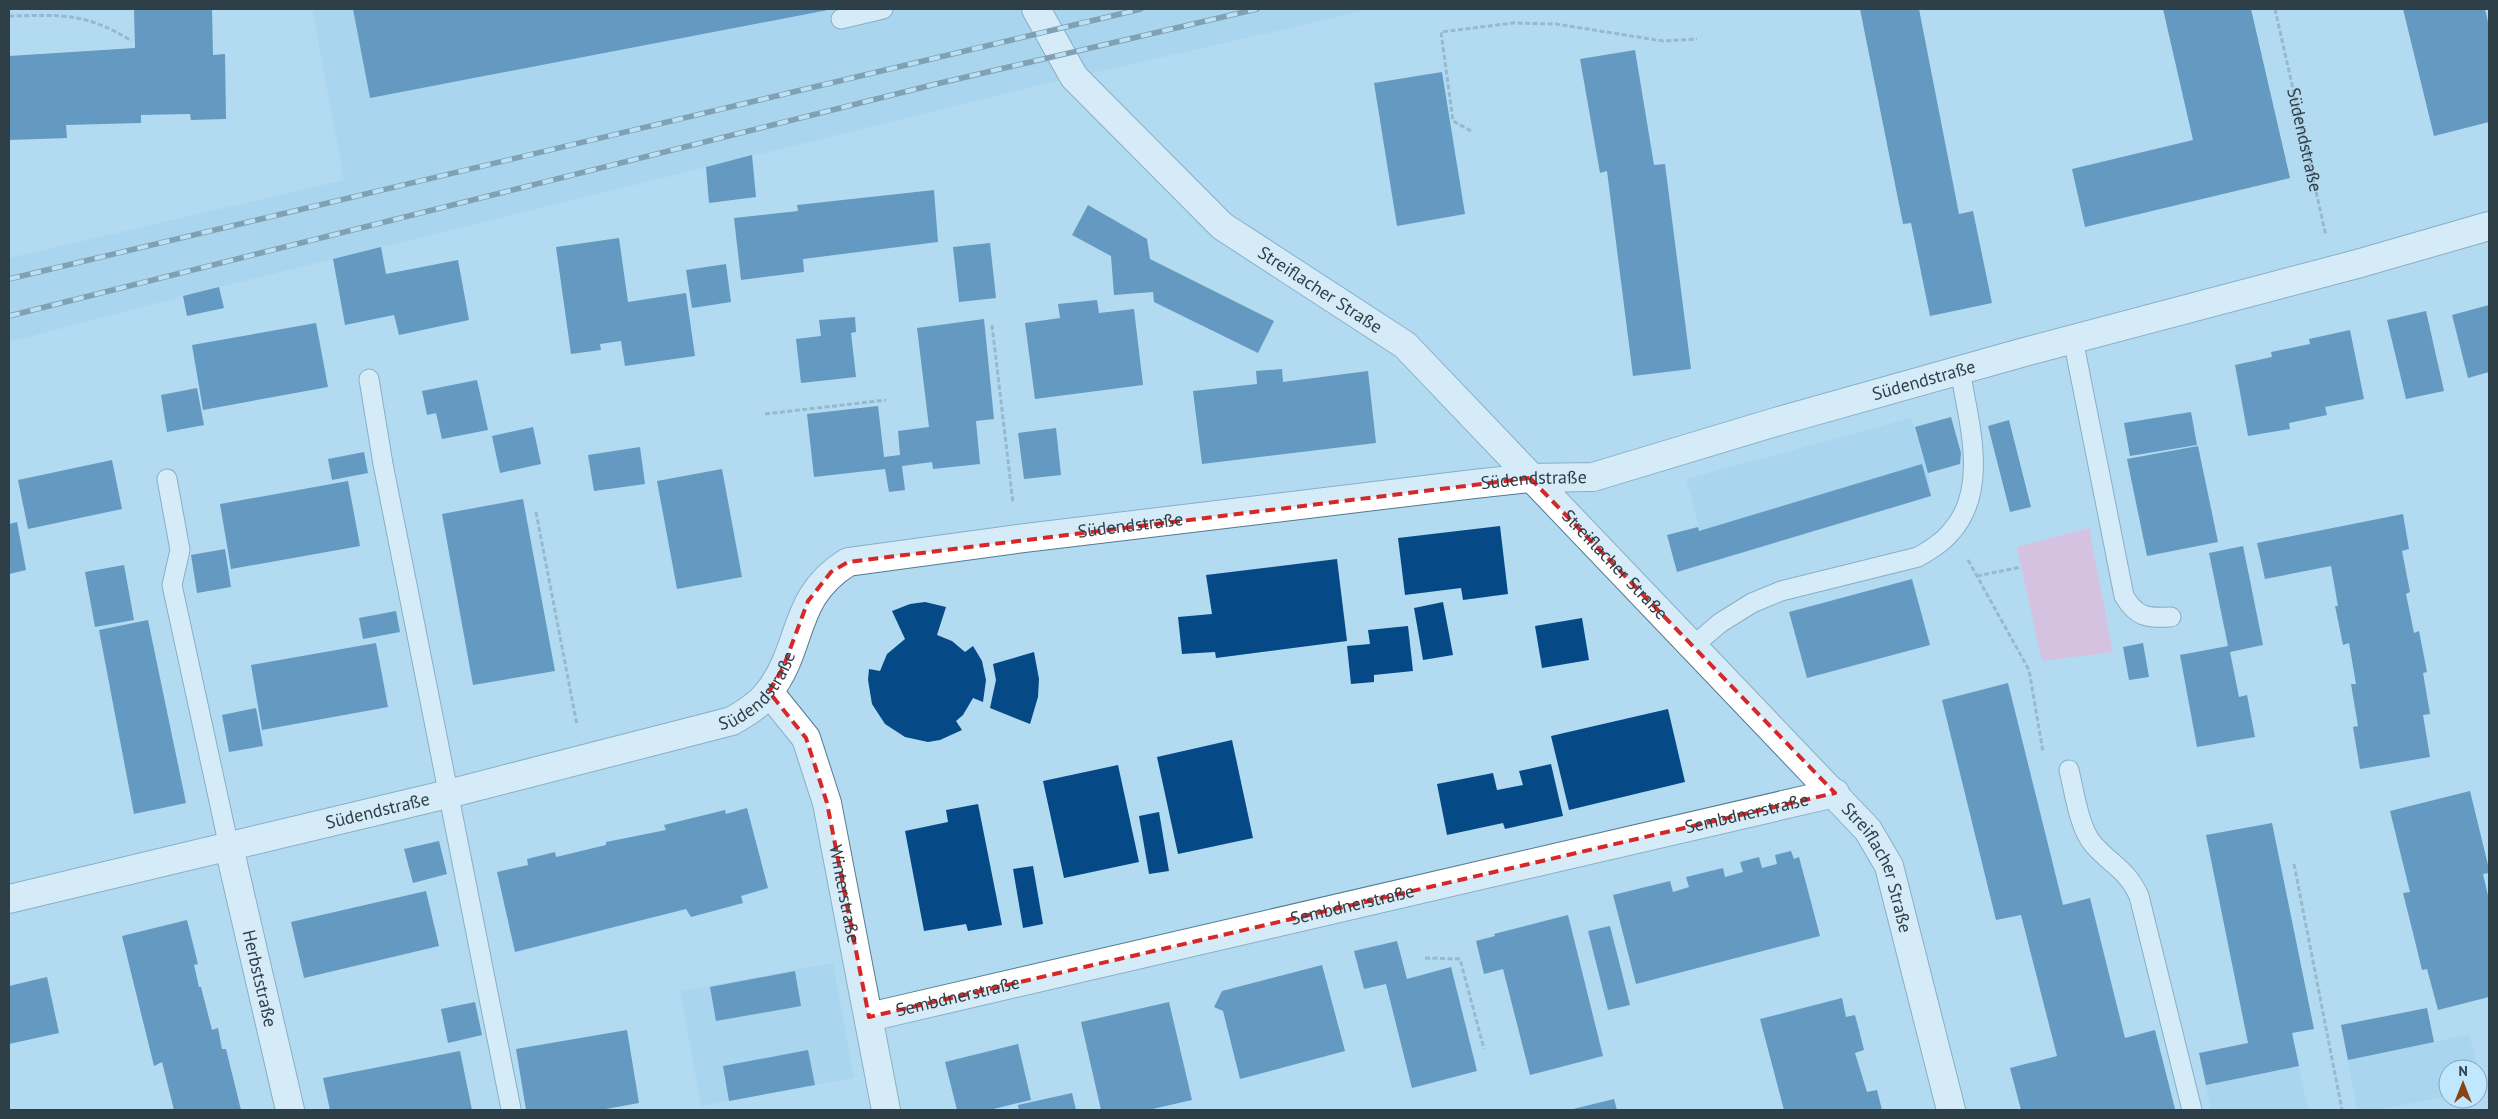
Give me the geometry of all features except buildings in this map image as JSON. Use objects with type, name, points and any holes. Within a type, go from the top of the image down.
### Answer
[{"type":"street","name":"Streiflacher Straße","points":[[1036,9],[1074,77],[1222,226],[1405,346],[1835,793],[1868,830],[1889,866],[1951,1110]]},
{"type":"street","name":"Südendstraße","points":[[9,899],[448,794],[732,721],[749,711],[769,692],[790,653],[808,601],[831,572],[848,562],[1017,539],[1530,478],[1593,477],[1779,421],[1960,370],[2334,270],[2489,226]]},
{"type":"street","name":"Winterstraße","points":[[769,692],[806,738],[827,803],[886,1110]]},
{"type":"street","name":"Sembdnerstraße","points":[[869,1017],[1835,793]]},
{"type":"street","name":"Herbststraße","points":[[229,847],[290,1110]]},
{"type":"lane","points":[[841,19],[883,9]]},
{"type":"lane","points":[[2073,339],[2124,596],[2133,611],[2152,618],[2172,617]]},
{"type":"lane","points":[[1693,646],[1720,623],[1752,603],[1781,592],[1918,557],[1935,546],[1952,531],[1966,507],[1974,471],[1973,447],[1960,370]]},
{"type":"lane","points":[[369,379],[383,464],[511,1109]]},
{"type":"lane","points":[[167,479],[180,550],[172,585],[229,847]]},
{"type":"lane","points":[[2068,770],[2086,832],[2093,844],[2132,879],[2139,896],[2192,1110]]},
{"type":"path","name":"Südendstraße","points":[[2275,9],[2334,270]]},
{"type":"path","points":[[9,16],[63,15],[91,20],[132,41]]},
{"type":"path","points":[[1471,131],[1453,121],[1441,32],[1505,24],[1556,24],[1663,41],[1697,39]]},
{"type":"path","points":[[992,325],[1017,539]]},
{"type":"path","points":[[764,414],[886,400]]},
{"type":"path","points":[[536,512],[583,758]]},
{"type":"path","points":[[1952,531],[2029,670],[2046,766],[2068,770]]},
{"type":"path","points":[[1977,576],[2021,567]]},
{"type":"path","points":[[2294,864],[2342,1110]]},
{"type":"path","points":[[1425,958],[1460,958],[1484,1049]]},
{"type":"highlighted area","points":[[1530,478],[1835,793],[869,1017],[827,803],[806,738],[769,692],[783,668],[808,601],[831,572],[848,562]]},
{"type":"shaded area","points":[[312,9],[1372,9],[1032,87],[219,287],[9,342],[9,258],[344,180]]},
{"type":"shaded area","points":[[1911,418],[1928,473],[1931,496],[1709,563],[1686,479]]},
{"type":"shaded area","points":[[2089,528],[2113,652],[2042,661],[2017,547]]},
{"type":"shaded area","points":[[833,963],[854,1078],[701,1106],[680,991]]},
{"type":"shaded area","points":[[2427,1008],[2434,1042],[2469,1034],[2475,1059],[2438,1059],[2438,1098],[2376,1110],[2357,1110],[2341,1025]]},
{"type":"shaded area","points":[[2292,1034],[2308,1110],[2211,1110],[2199,1053]]},
{"type":"railway","points":[[9,279],[1141,9]]},
{"type":"railway","points":[[9,316],[936,84],[1257,9]]}]
